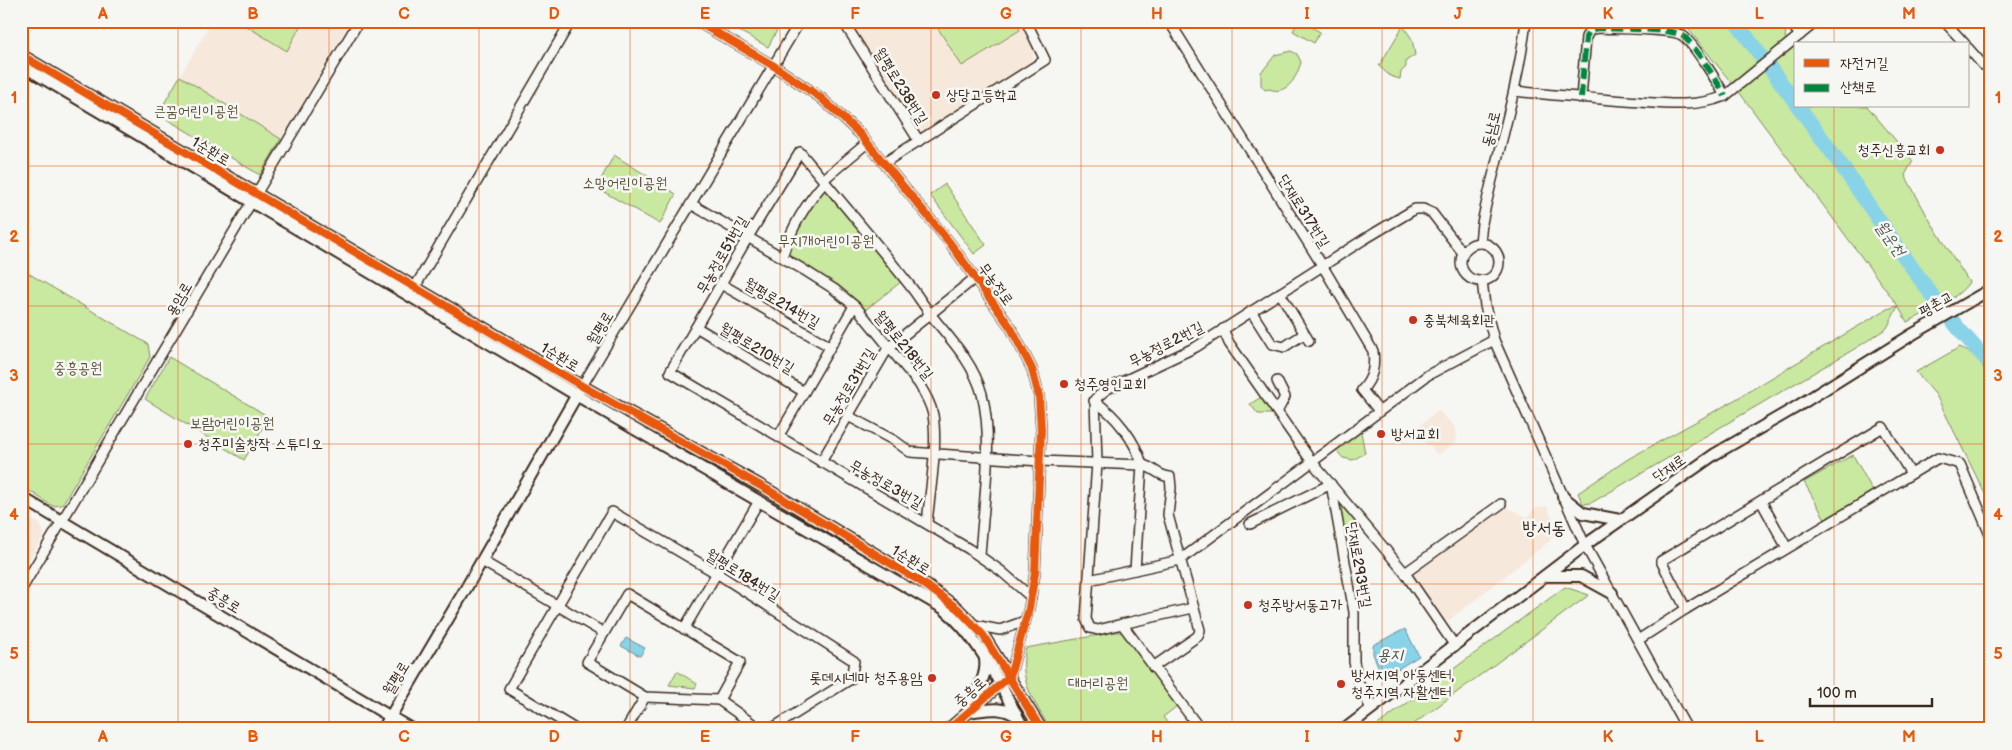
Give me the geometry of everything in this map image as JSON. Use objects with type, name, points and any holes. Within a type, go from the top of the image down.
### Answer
[{"type":"street","name":"용암로","points":[[21,590],[359,21]]},
{"type":"street","points":[[415,288],[571,21]]},
{"type":"street","name":"무농정로","points":[[696,21],[774,66],[821,98],[867,143],[950,243],[1011,328],[1032,369],[1039,396],[1041,429],[1035,573],[1025,621],[1010,676]]},
{"type":"street","name":"월평로","points":[[383,729],[576,396],[800,21]]},
{"type":"street","name":"월평로238번길","points":[[843,21],[919,141]]},
{"type":"street","points":[[884,163],[1045,60],[1026,21]]},
{"type":"street","name":"단재로317번길","points":[[1169,21],[1322,265],[1415,209],[1423,209],[1432,214],[1463,254]]},
{"type":"street","name":"동남로","points":[[1480,243],[1486,204],[1523,53],[1526,21]]},
{"type":"street","points":[[1789,21],[1800,35]]},
{"type":"street","points":[[1514,91],[1581,98],[1686,105],[1710,102],[1725,96],[1817,21]]},
{"type":"street","points":[[1944,21],[1963,42]]},
{"type":"street","points":[[1581,98],[1586,37],[1590,30],[1598,28],[1668,32],[1683,36],[1725,96]]},
{"type":"street","points":[[1970,50],[1983,65]]},
{"type":"street","name":"1순환로","points":[[21,55],[576,396],[943,608],[964,627],[983,653],[1024,729]]},
{"type":"street","name":"1순환로","points":[[21,65],[415,288],[582,386],[768,490],[912,576],[944,598],[983,635],[1041,729]]},
{"type":"street","points":[[782,257],[799,217],[813,195],[824,181],[867,143]]},
{"type":"street","name":"무농정로51번길","points":[[670,372],[748,237],[800,152],[824,181]]},
{"type":"street","points":[[824,181],[958,347],[974,373],[982,393],[986,418],[987,457],[980,556]]},
{"type":"street","name":"월평로218번길","points":[[691,204],[834,289],[854,306],[919,384],[927,396],[933,414],[934,428],[927,523]]},
{"type":"street","points":[[1480,243],[1489,245],[1494,249],[1499,261],[1495,273],[1491,277],[1482,280],[1473,279],[1464,271],[1461,259],[1463,254],[1472,245],[1480,243]]},
{"type":"street","points":[[1322,265],[1373,351],[1375,364],[1367,385],[1362,390],[1379,411]]},
{"type":"street","name":"무농정로2번길","points":[[1094,400],[1107,389],[1196,347],[1322,265]]},
{"type":"street","name":"무농정로31번길","points":[[821,462],[888,348],[975,278]]},
{"type":"street","points":[[1482,280],[1485,306],[1494,340],[1563,497],[1585,545],[1687,729]]},
{"type":"street","name":"월평로214번길","points":[[721,284],[829,346]]},
{"type":"street","name":"평촌교","points":[[1913,334],[1991,289]]},
{"type":"street","points":[[1251,311],[1272,344],[1284,348],[1307,337],[1280,293]]},
{"type":"street","name":"월평로218번길","points":[[804,392],[829,346],[854,306]]},
{"type":"street","name":"월평로210번길","points":[[696,327],[804,392]]},
{"type":"street","name":"단재로293번길","points":[[1223,329],[1229,343],[1278,410],[1312,462],[1404,574]]},
{"type":"street","name":"단재로","points":[[1344,729],[1620,520],[1716,454],[1793,409],[1913,334]]},
{"type":"street","points":[[1089,580],[1180,560],[1428,375],[1494,340]]},
{"type":"street","name":"무농정로3번길","points":[[670,372],[927,523],[1002,571],[1031,596]]},
{"type":"street","points":[[1277,381],[1285,397],[1278,410]]},
{"type":"street","points":[[778,437],[804,392]]},
{"type":"street","points":[[1094,400],[1096,463],[1086,619],[1090,628],[1098,630],[1193,608]]},
{"type":"street","points":[[1094,400],[1107,409],[1138,450],[1142,465],[1135,570]]},
{"type":"street","points":[[848,416],[896,441],[910,452],[1040,461],[1142,465],[1151,467],[1161,476],[1170,477],[1168,515],[1200,630],[1198,636],[1153,667]]},
{"type":"street","points":[[1686,609],[1661,561],[1883,427],[1910,474]]},
{"type":"street","points":[[1638,640],[1686,609],[1938,458],[1960,464],[1991,536]]},
{"type":"street","points":[[1250,524],[1331,484]]},
{"type":"street","name":"단재로293번길","points":[[1331,484],[1354,612],[1354,662],[1359,684],[1371,709]]},
{"type":"street","name":"중흥로","points":[[21,497],[411,729]]},
{"type":"street","points":[[1563,497],[1583,513],[1620,520]]},
{"type":"street","points":[[684,629],[718,574],[759,501]]},
{"type":"street","points":[[1761,501],[1787,548]]},
{"type":"street","points":[[1455,646],[1404,574],[1501,504]]},
{"type":"street","name":"월평로184번길","points":[[575,729],[509,689],[612,512],[718,574],[854,662],[851,679],[771,729]]},
{"type":"street","points":[[482,561],[604,633]]},
{"type":"street","points":[[1545,576],[1581,576],[1612,593]]},
{"type":"street","points":[[719,700],[740,662],[626,594],[587,662],[645,697],[719,700],[760,729]]},
{"type":"street","points":[[974,625],[1000,630],[1025,621]]},
{"type":"street","points":[[1122,624],[1200,729]]},
{"type":"street","points":[[983,653],[985,661],[984,677],[968,712],[996,708],[1017,716]]},
{"type":"street","name":"중흥로","points":[[949,729],[1010,676]]},
{"type":"street","points":[[626,729],[645,697]]},
{"type":"shaded area","points":[[212,21],[351,21],[281,139],[180,76]]},
{"type":"shaded area","name":"상당고등학교","points":[[1019,21],[1034,51],[1033,62],[923,130],[914,129],[849,22]]},
{"type":"shaded area","points":[[1438,410],[1454,426],[1457,439],[1455,443],[1437,455],[1432,447],[1411,433]]},
{"type":"shaded area","points":[[1547,506],[1556,529],[1550,541],[1448,621],[1440,619],[1413,580],[1414,572],[1505,507],[1527,517],[1536,508]]},
{"type":"shaded area","points":[[21,513],[40,524],[44,535],[21,573]]},
{"type":"green space","points":[[238,21],[303,21],[287,51]]},
{"type":"green space","points":[[735,21],[782,21],[768,47],[732,27]]},
{"type":"green space","points":[[933,21],[1015,21],[1020,30],[962,66]]},
{"type":"green space","points":[[1298,21],[1302,21],[1320,32],[1314,43],[1293,31]]},
{"type":"green space","points":[[1622,21],[1784,21],[1787,25],[1785,37],[1794,48],[1794,108],[1869,108],[1913,161],[1905,175],[1929,219],[1969,282],[1964,288],[1941,305],[1907,322],[1898,306],[1742,96],[1685,25]]},
{"type":"green space","points":[[1403,26],[1412,39],[1415,55],[1406,61],[1406,67],[1401,72],[1400,79],[1390,76],[1379,66]]},
{"type":"green space","points":[[1291,51],[1297,54],[1301,62],[1294,79],[1281,90],[1265,90],[1261,85],[1261,72],[1275,55]]},
{"type":"green space","name":"큰꿈어린이공원","points":[[180,76],[281,139],[260,175],[158,114]]},
{"type":"green space","name":"소망어린이공원","points":[[614,155],[676,194],[660,224],[602,191],[600,181]]},
{"type":"green space","points":[[945,184],[986,245],[974,254],[930,195]]},
{"type":"green space","name":"무지개어린이공원","points":[[824,188],[902,281],[864,311],[824,278],[788,253],[794,234]]},
{"type":"green space","name":"중흥공원","points":[[21,269],[148,344],[150,357],[62,505],[52,506],[21,485]]},
{"type":"green space","points":[[1898,306],[1887,328],[1856,348],[1591,503],[1583,504],[1578,493],[1628,459],[1726,405],[1887,309]]},
{"type":"green space","points":[[1960,347],[1976,356],[1991,379],[1991,506],[1936,395],[1916,372]]},
{"type":"green space","name":"보람어린이공원","points":[[169,357],[269,417],[244,460],[145,399]]},
{"type":"green space","points":[[1263,396],[1275,411],[1271,414],[1258,414],[1250,404]]},
{"type":"green space","points":[[1361,432],[1365,453],[1353,460],[1343,458],[1336,450]]},
{"type":"green space","points":[[1853,455],[1873,491],[1825,519],[1804,482]]},
{"type":"green space","points":[[1334,492],[1360,525],[1342,529]]},
{"type":"green space","points":[[1565,587],[1589,595],[1407,729],[1372,729]]},
{"type":"green space","name":"대머리공원","points":[[1121,632],[1177,706],[1163,717],[1172,729],[1050,729],[1033,700],[1026,680],[1024,659],[1026,648]]},
{"type":"green space","points":[[677,671],[697,684],[695,688],[669,685]]},
{"type":"water","name":"용지","points":[[1405,629],[1419,656],[1383,678],[1373,654],[1373,645]]},
{"type":"water","points":[[626,638],[645,648],[640,656],[621,646]]},
{"type":"waterway","name":"월운천","points":[[1735,21],[1794,100]]},
{"type":"waterway","name":"월운천","points":[[1799,108],[1841,164],[1924,285],[1956,326],[1991,364]]},
{"type":"marked path","points":[[1581,98],[1586,37],[1590,30],[1598,28],[1656,30],[1677,33],[1683,36],[1712,73],[1725,96]]},
{"type":"cycle path","points":[[696,21],[774,66],[821,98],[860,134],[950,243],[1011,328],[1032,369],[1039,396],[1041,429],[1035,573],[1029,608],[1010,676],[949,729]]},
{"type":"cycle path","points":[[21,55],[582,386],[768,490],[920,581],[958,609],[983,635],[1041,729]]},
{"type":"place","name":"상당고등학교","points":[[936,95]]},
{"type":"place","name":"청주신흥교회","points":[[1940,150]]},
{"type":"place","name":"충북체육회관","points":[[1413,320]]},
{"type":"place","name":"청주영인교회","points":[[1064,384]]},
{"type":"place","name":"방서교회","points":[[1381,434]]},
{"type":"place","name":"청주미술창작 스튜디오","points":[[188,444]]},
{"type":"place","name":"청주방서동고가","points":[[1248,605]]},
{"type":"place","name":"롯데시네마 청주용암","points":[[932,678]]},
{"type":"place","name":"방서지역 아동센터, 청주지역 자활센터","points":[[1341,684]]},
{"type":"district","name":"방서동","points":[[1544,528]]}]
